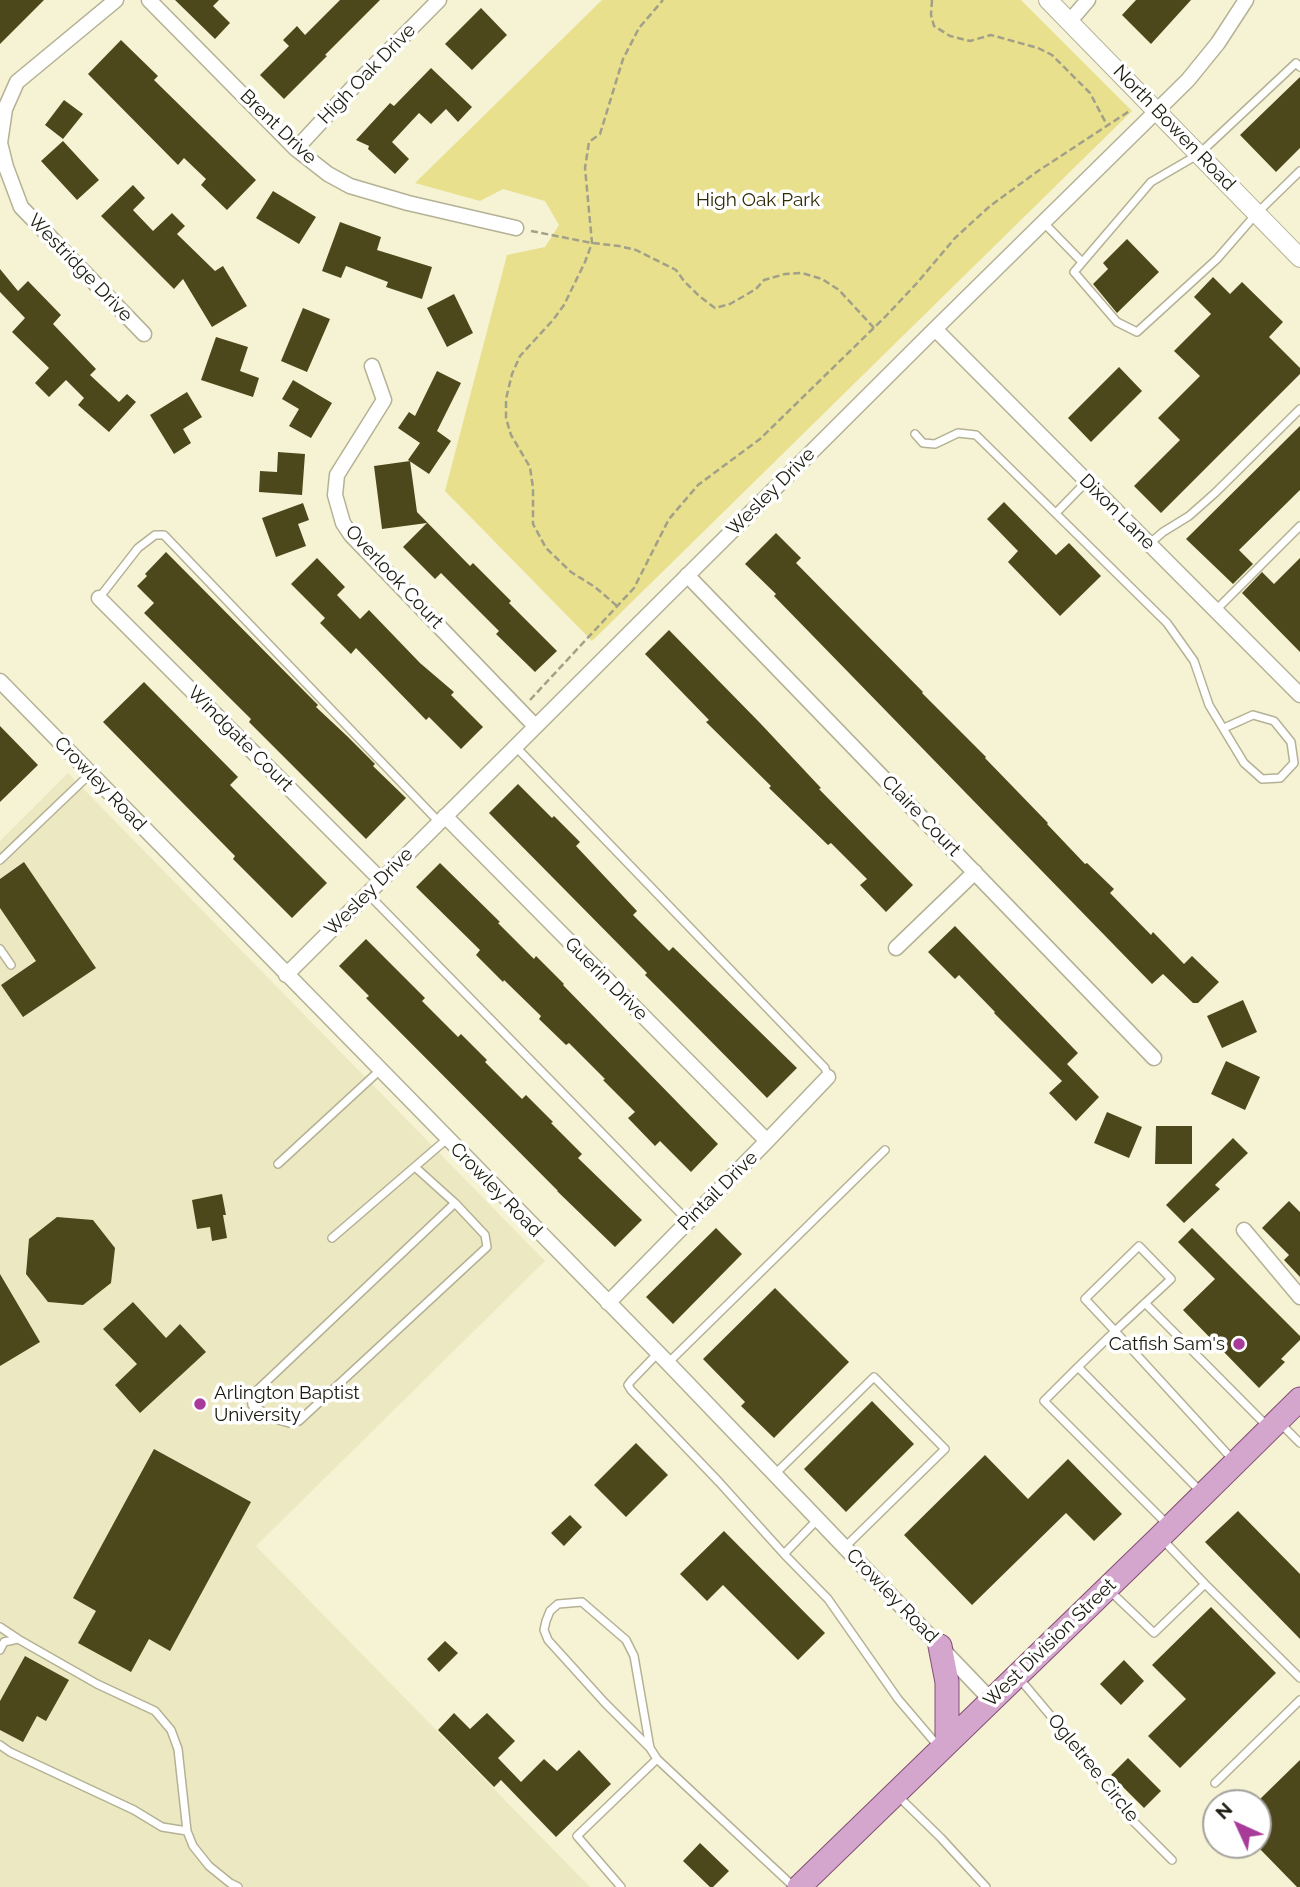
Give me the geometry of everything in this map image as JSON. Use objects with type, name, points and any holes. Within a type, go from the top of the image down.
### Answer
[{"type":"main road","name":"West Division Street","points":[[800,1886],[1300,1399]]},
{"type":"main road","points":[[940,1646],[947,1682],[944,1746]]},
{"type":"street","name":"Westridge Drive","points":[[116,0],[17,82],[1,127],[1,155],[20,207],[144,334]]},
{"type":"street","name":"Brent Drive","points":[[149,0],[296,149],[328,174],[350,186],[408,203],[516,228]]},
{"type":"street","name":"High Oak Drive","points":[[296,149],[439,0]]},
{"type":"street","name":"North Bowen Road","points":[[1048,0],[1300,258]]},
{"type":"street","points":[[1069,22],[1088,0]]},
{"type":"street","name":"Wesley Drive","points":[[286,975],[1043,222],[1151,104],[1188,79],[1218,43],[1246,0]]},
{"type":"street","name":"Dixon Lane","points":[[935,329],[1300,695]]},
{"type":"street","name":"Overlook Court","points":[[372,366],[384,400],[337,475],[335,495],[343,523],[351,535],[535,726]]},
{"type":"street","name":"Claire Court","points":[[687,575],[1154,1058]]},
{"type":"street","name":"Windgate Court","points":[[99,598],[381,880]]},
{"type":"street","name":"Crowley Road","points":[[0,681],[663,1358],[991,1700]]},
{"type":"street","name":"Guerin Drive","points":[[442,819],[767,1141]]},
{"type":"street","points":[[896,948],[975,872]]},
{"type":"street","name":"Pintail Drive","points":[[608,1303],[828,1077]]},
{"type":"street","points":[[1244,1230],[1300,1297]]},
{"type":"lane","points":[[1299,63],[1199,154],[1151,182],[1074,272],[1116,322],[1137,332],[1217,259],[1257,213],[1300,171]]},
{"type":"lane","points":[[1043,222],[1082,262]]},
{"type":"lane","points":[[1149,544],[1206,501],[1300,409]]},
{"type":"lane","points":[[915,435],[923,443],[935,444],[958,433],[976,435],[1167,623],[1194,661],[1209,705],[1244,763],[1262,779],[1280,778],[1294,763],[1291,742],[1275,721],[1253,715],[1224,728]]},
{"type":"lane","points":[[1056,513],[1087,481]]},
{"type":"lane","points":[[1216,611],[1300,526]]},
{"type":"lane","points":[[99,598],[138,548],[155,535],[164,535],[442,819]]},
{"type":"lane","points":[[515,746],[825,1068],[828,1077]]},
{"type":"lane","points":[[0,860],[90,774]]},
{"type":"lane","points":[[368,893],[688,1221]]},
{"type":"lane","points":[[0,948],[10,965]]},
{"type":"lane","points":[[278,1164],[379,1071]]},
{"type":"lane","points":[[332,1238],[447,1139]]},
{"type":"lane","points":[[885,1150],[663,1358],[628,1385],[828,1599],[898,1699],[944,1746]]},
{"type":"lane","points":[[415,1167],[455,1203],[485,1235],[487,1247],[299,1421],[289,1423],[275,1419],[252,1405],[251,1396],[455,1203]]},
{"type":"lane","points":[[1236,1463],[1115,1331],[1085,1299],[1139,1247],[1171,1279],[1144,1303],[1115,1331],[1078,1367],[1044,1401],[1165,1532],[1205,1584],[1300,1678]]},
{"type":"lane","points":[[1144,1303],[1274,1425],[1300,1443]]},
{"type":"lane","points":[[1078,1367],[1203,1495]]},
{"type":"lane","points":[[775,1474],[874,1377],[945,1449],[845,1547]]},
{"type":"lane","points":[[784,1554],[818,1520]]},
{"type":"lane","points":[[1107,1588],[1154,1633],[1205,1584]]},
{"type":"lane","points":[[650,1748],[634,1656],[625,1640],[582,1602],[558,1604],[550,1611],[546,1621],[544,1630],[548,1640],[650,1748],[657,1759],[800,1886]]},
{"type":"lane","points":[[0,1627],[97,1684],[155,1711],[171,1730],[178,1749],[187,1831],[193,1846],[209,1866],[239,1887]]},
{"type":"lane","points":[[0,1650],[4,1642],[18,1639]]},
{"type":"lane","name":"Ogletree Circle","points":[[1017,1675],[1076,1746],[1122,1810],[1172,1860]]},
{"type":"lane","points":[[1215,1783],[1300,1700]]},
{"type":"lane","points":[[0,1745],[134,1810],[162,1827],[187,1831]]},
{"type":"lane","points":[[621,1887],[577,1836],[657,1759]]},
{"type":"lane","points":[[895,1793],[986,1887]]},
{"type":"path","points":[[617,606],[595,587],[571,572],[546,548],[533,524],[530,467],[511,435],[506,418],[506,399],[520,356],[564,305],[585,262],[592,243],[586,168],[589,142],[600,134],[623,59],[639,28],[663,0]]},
{"type":"path","points":[[932,0],[931,15],[934,26],[950,36],[970,41],[990,35],[1038,48],[1052,55],[1090,93],[1107,125]]},
{"type":"path","points":[[520,710],[634,588],[669,519],[698,485],[760,439],[874,328],[990,205],[1107,125],[1129,112],[1151,104]]},
{"type":"path","points":[[516,228],[636,250],[676,270],[699,296],[715,308],[730,304],[757,289],[764,280],[802,273],[822,279],[839,290],[874,328]]},
{"type":"shaded area","name":"Arlington Baptist University","points":[[68,773],[545,1261],[256,1546],[590,1887],[0,1887],[0,841]]},
{"type":"green space","name":"High Oak Park","points":[[602,0],[1021,0],[1132,111],[592,641],[445,491],[507,255],[545,247],[559,225],[545,201],[503,189],[480,201],[415,183]]},
{"type":"building","points":[[0,0],[44,0],[0,44]]},
{"type":"building","points":[[175,0],[219,0],[213,6],[230,23],[215,39]]},
{"type":"building","points":[[340,0],[380,0],[284,99],[260,75],[289,46],[283,40],[297,26],[305,35]]},
{"type":"building","points":[[1136,0],[1191,0],[1151,44],[1122,15]]},
{"type":"building","points":[[481,8],[507,35],[472,70],[445,44]]},
{"type":"building","points":[[121,40],[158,76],[154,80],[256,180],[227,210],[201,185],[206,179],[184,158],[178,165],[88,74]]},
{"type":"building","points":[[431,68],[472,107],[458,122],[446,109],[431,124],[419,113],[392,142],[409,159],[395,174],[368,149],[369,146],[356,140],[390,103],[394,106]]},
{"type":"building","points":[[1300,77],[1300,148],[1276,172],[1240,135]]},
{"type":"building","points":[[64,100],[83,114],[63,139],[45,125]]},
{"type":"building","points":[[63,141],[99,180],[77,200],[41,161]]},
{"type":"building","points":[[133,185],[145,198],[133,210],[153,231],[172,213],[185,226],[177,234],[215,271],[223,266],[247,306],[212,327],[183,279],[174,289],[101,216]]},
{"type":"building","points":[[273,191],[316,217],[299,244],[256,218]]},
{"type":"building","points":[[340,222],[381,237],[377,250],[432,267],[422,299],[386,287],[388,282],[346,266],[341,278],[322,271]]},
{"type":"building","points":[[1127,239],[1159,272],[1117,313],[1093,284],[1108,269],[1103,263]]},
{"type":"building","points":[[0,269],[18,291],[28,281],[61,315],[53,324],[96,369],[90,375],[119,402],[127,394],[136,402],[109,432],[78,405],[84,398],[66,380],[49,397],[35,383],[49,368],[12,332],[25,318],[0,292]]},
{"type":"building","points":[[1213,277],[1230,294],[1242,282],[1283,322],[1269,337],[1300,368],[1300,374],[1161,513],[1134,486],[1180,440],[1158,418],[1200,376],[1174,351],[1211,314],[1194,297]]},
{"type":"building","points":[[454,294],[473,333],[447,347],[427,308]]},
{"type":"building","points":[[303,308],[330,319],[307,372],[281,361]]},
{"type":"building","points":[[216,337],[248,347],[240,371],[259,378],[253,397],[201,380]]},
{"type":"building","points":[[1119,367],[1142,391],[1091,442],[1068,418]]},
{"type":"building","points":[[437,371],[461,383],[437,431],[451,441],[429,474],[408,460],[420,443],[398,428],[409,412],[415,416]]},
{"type":"building","points":[[293,380],[332,403],[311,438],[289,426],[299,409],[282,399]]},
{"type":"building","points":[[187,392],[202,417],[183,429],[191,443],[174,454],[150,415]]},
{"type":"building","points":[[1300,426],[1300,490],[1239,550],[1253,564],[1233,584],[1186,539]]},
{"type":"building","points":[[278,452],[305,454],[302,495],[259,492],[260,471],[277,472]]},
{"type":"building","points":[[410,461],[417,512],[470,566],[473,563],[557,651],[535,672],[496,634],[499,631],[441,573],[435,579],[403,547],[427,523],[382,529],[374,466]]},
{"type":"building","points":[[1004,502],[1056,555],[1069,543],[1101,576],[1060,616],[1008,562],[1018,551],[987,519]]},
{"type":"building","points":[[303,503],[309,520],[298,524],[306,546],[276,557],[262,518]]},
{"type":"building","points":[[776,533],[801,558],[796,563],[986,757],[1085,864],[1114,889],[1110,893],[1151,935],[1153,932],[1184,964],[1192,956],[1219,982],[1198,1003],[1193,1003],[1163,974],[1152,984],[745,564]]},
{"type":"building","points":[[166,552],[406,798],[366,839],[144,613],[154,603],[137,586]]},
{"type":"building","points":[[317,558],[345,587],[337,595],[360,619],[369,610],[420,663],[454,692],[451,695],[483,727],[461,749],[429,717],[426,720],[356,648],[351,654],[320,623],[325,618],[291,584]]},
{"type":"building","points":[[1300,558],[1300,652],[1242,593],[1262,572],[1274,584]]},
{"type":"building","points":[[669,630],[913,885],[886,912],[860,885],[867,879],[769,788],[771,786],[706,722],[709,720],[645,654]]},
{"type":"building","points":[[144,682],[238,777],[230,785],[327,883],[292,918],[103,722]]},
{"type":"building","points":[[0,726],[38,765],[0,802]]},
{"type":"building","points":[[518,784],[580,842],[576,846],[637,911],[633,915],[669,951],[673,947],[797,1068],[767,1098],[489,813]]},
{"type":"building","points":[[24,862],[96,968],[23,1017],[1,985],[36,961],[0,908],[0,879]]},
{"type":"building","points":[[440,863],[534,959],[536,956],[564,984],[718,1144],[691,1172],[660,1141],[655,1146],[628,1118],[635,1112],[603,1080],[605,1079],[569,1043],[566,1045],[539,1019],[541,1016],[476,955],[480,950],[416,887]]},
{"type":"building","points":[[955,926],[1078,1053],[1067,1064],[1099,1097],[1076,1121],[1049,1093],[1062,1081],[959,975],[955,979],[928,952]]},
{"type":"building","points":[[366,939],[425,998],[422,1001],[458,1037],[461,1034],[522,1099],[526,1095],[553,1122],[551,1123],[582,1154],[578,1158],[642,1220],[615,1247],[366,998],[369,996],[339,966]]},
{"type":"building","points":[[1243,1000],[1257,1032],[1222,1048],[1207,1016]]},
{"type":"building","points":[[1226,1061],[1260,1077],[1245,1110],[1211,1094]]},
{"type":"building","points":[[1107,1112],[1142,1127],[1129,1158],[1094,1143]]},
{"type":"building","points":[[1156,1126],[1192,1126],[1192,1164],[1155,1164]]},
{"type":"building","points":[[1233,1138],[1248,1153],[1215,1185],[1220,1189],[1184,1223],[1166,1205]]},
{"type":"building","points":[[222,1194],[227,1238],[212,1241],[210,1227],[197,1229],[192,1200]]},
{"type":"building","points":[[1289,1201],[1300,1212],[1300,1277],[1284,1260],[1289,1255],[1262,1228]]},
{"type":"building","points":[[57,1217],[93,1220],[115,1248],[111,1283],[83,1305],[48,1302],[26,1274],[29,1239]]},
{"type":"building","points":[[716,1228],[742,1254],[673,1324],[646,1297]]},
{"type":"building","points":[[1192,1228],[1300,1336],[1300,1340],[1281,1359],[1285,1362],[1259,1388],[1183,1310],[1215,1279],[1178,1242]]},
{"type":"building","points":[[0,1274],[40,1342],[0,1366]]},
{"type":"building","points":[[775,1288],[849,1362],[774,1438],[741,1406],[745,1402],[703,1359]]},
{"type":"building","points":[[133,1302],[166,1338],[180,1324],[206,1352],[140,1413],[115,1385],[137,1364],[103,1329]]},
{"type":"building","points":[[872,1401],[914,1444],[846,1512],[804,1469]]},
{"type":"building","points":[[636,1443],[668,1475],[626,1517],[594,1485]]},
{"type":"building","points":[[154,1449],[251,1502],[170,1651],[149,1639],[131,1672],[78,1643],[96,1611],[73,1598]]},
{"type":"building","points":[[985,1455],[1028,1499],[1068,1459],[1122,1514],[1094,1541],[1066,1513],[972,1605],[904,1535]]},
{"type":"building","points":[[1238,1511],[1300,1574],[1300,1639],[1205,1542]]},
{"type":"building","points":[[570,1515],[582,1527],[564,1546],[551,1533]]},
{"type":"building","points":[[724,1531],[825,1633],[798,1660],[723,1585],[707,1601],[680,1574]]},
{"type":"building","points":[[1211,1607],[1276,1673],[1180,1768],[1148,1736],[1186,1699],[1152,1665]]},
{"type":"building","points":[[445,1641],[458,1653],[439,1672],[427,1659]]},
{"type":"building","points":[[25,1656],[69,1680],[46,1721],[37,1716],[23,1742],[0,1730],[0,1701]]},
{"type":"building","points":[[1124,1660],[1144,1681],[1121,1705],[1100,1684]]},
{"type":"building","points":[[454,1713],[470,1729],[487,1713],[515,1741],[498,1758],[521,1782],[544,1759],[557,1771],[579,1750],[611,1784],[556,1837],[501,1780],[494,1787],[438,1730]]},
{"type":"building","points":[[1128,1758],[1161,1791],[1144,1808],[1111,1775]]},
{"type":"building","points":[[1300,1760],[1300,1887],[1270,1859],[1272,1859],[1270,1789]]},
{"type":"building","points":[[700,1843],[729,1871],[713,1887],[683,1861]]},
{"type":"place","name":"Catfish Sam's","points":[[1239,1344]]},
{"type":"place","name":"Arlington Baptist University","points":[[200,1404]]}]
